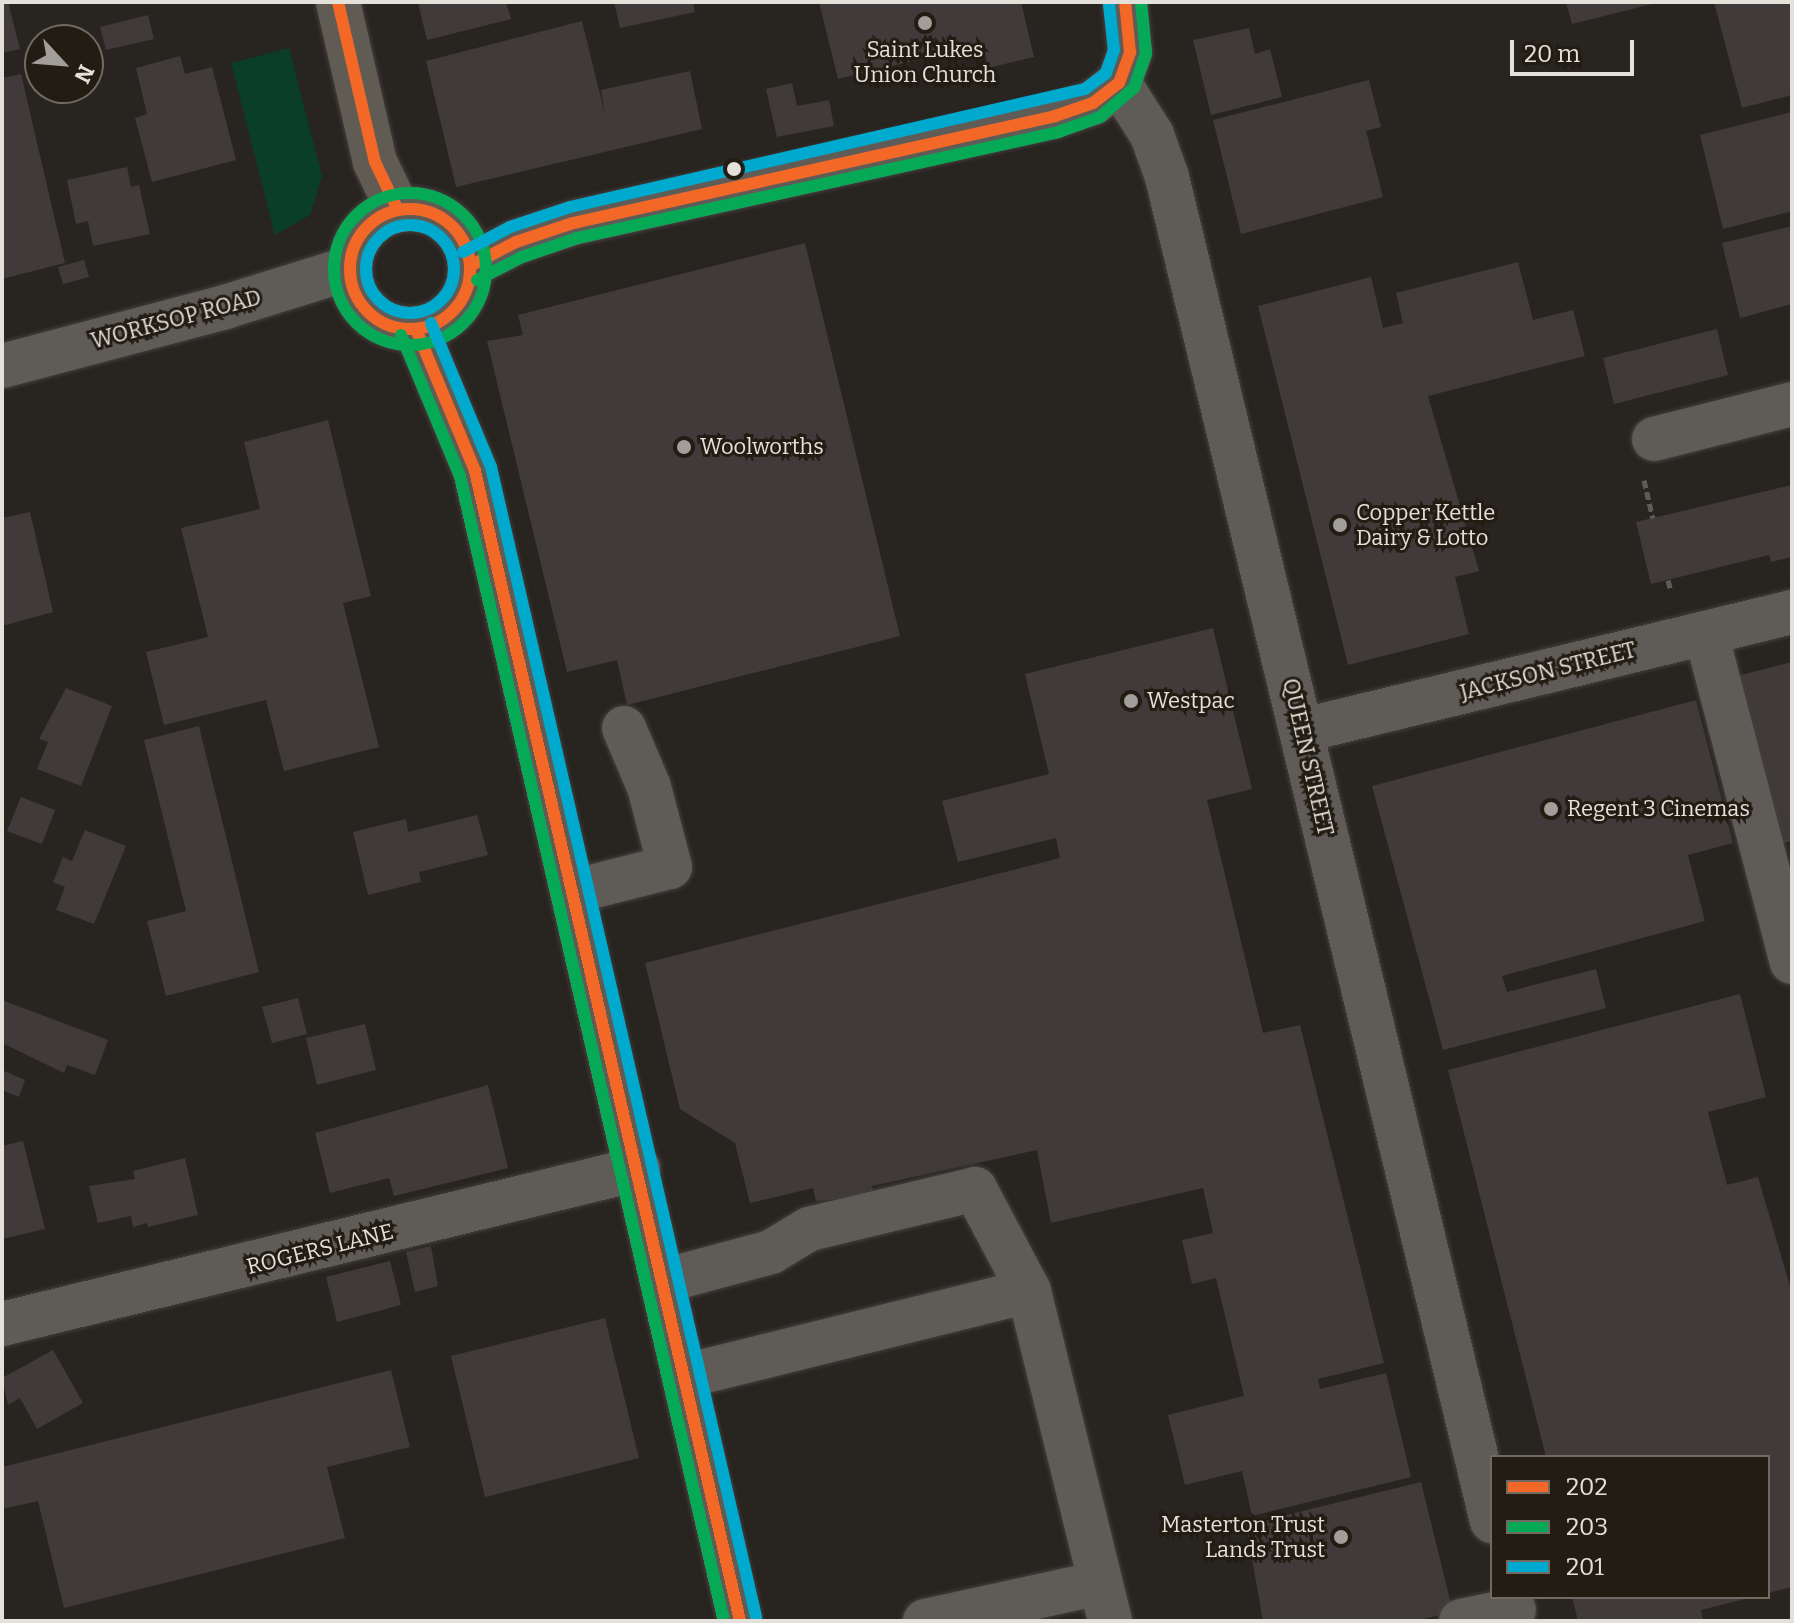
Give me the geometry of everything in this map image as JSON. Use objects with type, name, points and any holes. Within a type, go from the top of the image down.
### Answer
[{"type":"main road","points":[[338,2],[375,162],[398,210]]},
{"type":"main road","points":[[398,210],[438,216],[455,228],[470,266],[467,288],[456,308],[438,323],[416,329],[396,328],[370,313],[353,289],[350,268],[364,230],[398,210]]},
{"type":"main road","points":[[416,329],[475,471],[575,891],[740,1621]]},
{"type":"street","points":[[470,266],[516,242],[573,223],[1055,116],[1093,103],[1119,83],[1130,52],[1125,2]]},
{"type":"street","name":"QUEEN STREET","points":[[1119,83],[1152,135],[1167,177],[1304,730],[1332,867],[1490,1513]]},
{"type":"street","name":"WORKSOP ROAD","points":[[2,366],[225,307],[350,268]]},
{"type":"street","points":[[1647,452],[1792,404]]},
{"type":"street","name":"JACKSON STREET","points":[[1304,730],[1792,612]]},
{"type":"street","points":[[1706,633],[1792,962]]},
{"type":"street","points":[[575,891],[670,867],[649,787],[624,728]]},
{"type":"street","name":"ROGERS LANE","points":[[2,1324],[638,1169]]},
{"type":"street","points":[[663,1281],[771,1252],[809,1229],[975,1189],[1029,1291],[1105,1602],[925,1621]]},
{"type":"street","points":[[685,1376],[1029,1291]]},
{"type":"street","points":[[1461,1621],[1514,1609]]},
{"type":"path","points":[[1647,452],[1653,518]]},
{"type":"path","points":[[1668,580],[1671,591]]},
{"type":"green space","points":[[289,48],[322,176],[310,215],[275,235],[231,63]]},
{"type":"building","points":[[2,2],[8,2],[20,49],[2,53]]},
{"type":"building","points":[[418,2],[506,2],[511,19],[427,40]]},
{"type":"building","points":[[614,2],[693,2],[695,12],[620,28]]},
{"type":"building","name":"Saint Lukes Union Church","points":[[819,2],[1021,2],[1034,57],[988,68],[983,44],[838,79]]},
{"type":"building","points":[[1566,2],[1656,2],[1656,3],[1572,24]]},
{"type":"building","points":[[1714,2],[1792,2],[1792,95],[1742,108]]},
{"type":"building","points":[[148,15],[154,39],[106,50],[104,26]]},
{"type":"building","points":[[582,21],[605,115],[601,90],[690,71],[702,129],[456,187],[426,61]]},
{"type":"building","points":[[1249,28],[1255,54],[1270,49],[1282,97],[1211,115],[1193,40]]},
{"type":"building","points":[[180,56],[185,74],[212,67],[236,160],[152,182],[135,118],[147,114],[136,68]]},
{"type":"building","points":[[21,74],[24,104],[28,104],[65,263],[2,279],[2,78]]},
{"type":"building","points":[[1369,80],[1381,127],[1366,131],[1383,197],[1241,234],[1213,120]]},
{"type":"building","points":[[792,83],[797,106],[829,100],[834,126],[777,137],[766,89]]},
{"type":"building","points":[[1792,112],[1792,211],[1723,229],[1700,135]]},
{"type":"building","points":[[127,167],[131,187],[139,185],[150,234],[93,246],[88,221],[76,224],[67,180]]},
{"type":"building","points":[[1792,226],[1792,304],[1740,318],[1722,243]]},
{"type":"building","name":"Woolworths","points":[[805,243],[900,636],[627,705],[617,660],[567,672],[487,341],[523,335],[518,315]]},
{"type":"building","points":[[84,260],[89,277],[63,284],[58,267]]},
{"type":"building","points":[[1518,262],[1533,320],[1573,310],[1585,356],[1428,396],[1479,571],[1455,577],[1469,634],[1348,665],[1258,306],[1371,277],[1383,328],[1403,323],[1396,293]]},
{"type":"building","points":[[1717,329],[1728,375],[1614,404],[1603,358]]},
{"type":"building","points":[[328,420],[371,596],[343,603],[379,747],[284,771],[266,700],[164,725],[146,652],[208,637],[181,528],[260,509],[244,442]]},
{"type":"building","points":[[1792,485],[1792,557],[1771,562],[1769,555],[1651,584],[1636,522]]},
{"type":"building","points":[[30,512],[53,612],[2,626],[2,518]]},
{"type":"building","points":[[1213,628],[1252,789],[1207,800],[1263,1033],[1300,1025],[1384,1363],[1318,1379],[1320,1389],[1386,1373],[1411,1477],[1252,1516],[1242,1471],[1185,1485],[1168,1415],[1244,1396],[1216,1278],[1192,1284],[1182,1240],[1213,1233],[1203,1188],[1051,1223],[1037,1150],[872,1186],[873,1190],[840,1199],[816,1201],[813,1188],[750,1203],[735,1143],[680,1109],[645,963],[1060,858],[1056,838],[958,862],[942,801],[1049,774],[1025,674]]},
{"type":"building","points":[[1792,662],[1792,841],[1775,845],[1733,677]]},
{"type":"building","points":[[66,688],[112,706],[81,786],[37,769],[48,742],[39,739]]},
{"type":"building","name":"Regent 3 Cinemas","points":[[1696,700],[1733,843],[1688,855],[1705,921],[1502,976],[1507,992],[1596,969],[1606,1008],[1443,1050],[1372,786]]},
{"type":"building","points":[[199,726],[259,972],[166,996],[147,921],[186,911],[144,740]]},
{"type":"building","points":[[21,797],[55,810],[42,844],[7,831]]},
{"type":"building","points":[[477,815],[488,855],[419,872],[421,882],[368,895],[353,832],[406,819],[408,832]]},
{"type":"building","points":[[85,830],[126,846],[94,924],[56,910],[65,887],[53,882],[63,857],[72,861]]},
{"type":"building","points":[[1740,994],[1766,1097],[1708,1112],[1727,1185],[1758,1177],[1792,1293],[1792,1587],[1770,1592],[1770,1455],[1545,1455],[1448,1070]]},
{"type":"building","points":[[298,998],[307,1034],[272,1043],[262,1007]]},
{"type":"building","points":[[2,1000],[108,1040],[95,1075],[67,1065],[64,1073],[2,1043]]},
{"type":"building","points":[[365,1024],[376,1070],[317,1085],[306,1038]]},
{"type":"building","points":[[2,1070],[25,1080],[19,1097],[2,1090]]},
{"type":"building","points":[[488,1085],[508,1168],[394,1196],[389,1178],[330,1193],[315,1133]]},
{"type":"building","points":[[23,1141],[45,1229],[2,1239],[2,1146]]},
{"type":"building","points":[[185,1158],[198,1215],[148,1227],[147,1223],[133,1227],[131,1216],[98,1223],[89,1186],[135,1179],[133,1171]]},
{"type":"building","points":[[431,1246],[438,1286],[415,1292],[406,1252]]},
{"type":"building","points":[[390,1261],[401,1305],[337,1322],[326,1277]]},
{"type":"building","points":[[605,1318],[639,1458],[485,1497],[451,1356]]},
{"type":"building","points":[[53,1350],[83,1403],[37,1429],[20,1398],[8,1405],[2,1378]]},
{"type":"building","points":[[391,1370],[410,1447],[327,1467],[345,1538],[64,1608],[38,1501],[2,1509],[2,1467]]},
{"type":"building","points":[[1421,1482],[1453,1612],[1415,1621],[1263,1621],[1246,1525]]},
{"type":"building","points":[[1572,1599],[1745,1599],[1701,1610],[1703,1621],[1578,1621]]},
{"type":"transit line","name":"202","points":[[338,2],[375,162],[398,210]]},
{"type":"transit line","name":"202","points":[[470,266],[516,242],[573,223],[1055,116],[1093,103],[1119,83],[1130,52],[1125,2]]},
{"type":"transit line","name":"203","points":[[477,280],[522,257],[577,238],[1058,132],[1100,117],[1134,88],[1146,54],[1141,2]]},
{"type":"transit line","name":"201","points":[[463,252],[510,227],[570,207],[1085,89],[1106,73],[1114,50],[1109,4]]},
{"type":"transit line","name":"203","points":[[410,193],[439,199],[463,216],[480,240],[486,269],[480,298],[463,322],[439,339],[410,345],[381,339],[357,322],[340,298],[334,269],[340,240],[357,216],[381,199],[410,193]]},
{"type":"transit line","name":"202","points":[[410,209],[433,214],[452,227],[465,246],[470,269],[465,292],[452,311],[433,324],[410,329],[387,324],[368,311],[355,292],[350,269],[355,246],[368,227],[387,214],[410,209]]},
{"type":"transit line","name":"201","points":[[410,225],[427,229],[441,238],[450,252],[454,269],[450,286],[441,300],[427,309],[410,313],[393,309],[379,300],[370,286],[366,269],[370,252],[379,238],[393,229],[410,225]]},
{"type":"transit line","name":"201","points":[[431,323],[491,467],[756,1617]]},
{"type":"transit line","name":"202","points":[[416,329],[475,471],[740,1621]]},
{"type":"transit line","name":"203","points":[[401,335],[460,476],[724,1621]]},
{"type":"place","name":"Saint Lukes Union Church","points":[[925,23]]},
{"type":"place","name":"Woolworths","points":[[684,447]]},
{"type":"place","name":"Copper Kettle Dairy & Lotto","points":[[1340,525]]},
{"type":"place","name":"Westpac","points":[[1131,701]]},
{"type":"place","name":"Regent 3 Cinemas","points":[[1551,809]]},
{"type":"place","name":"Masterton Trust Lands Trust","points":[[1341,1537]]}]
